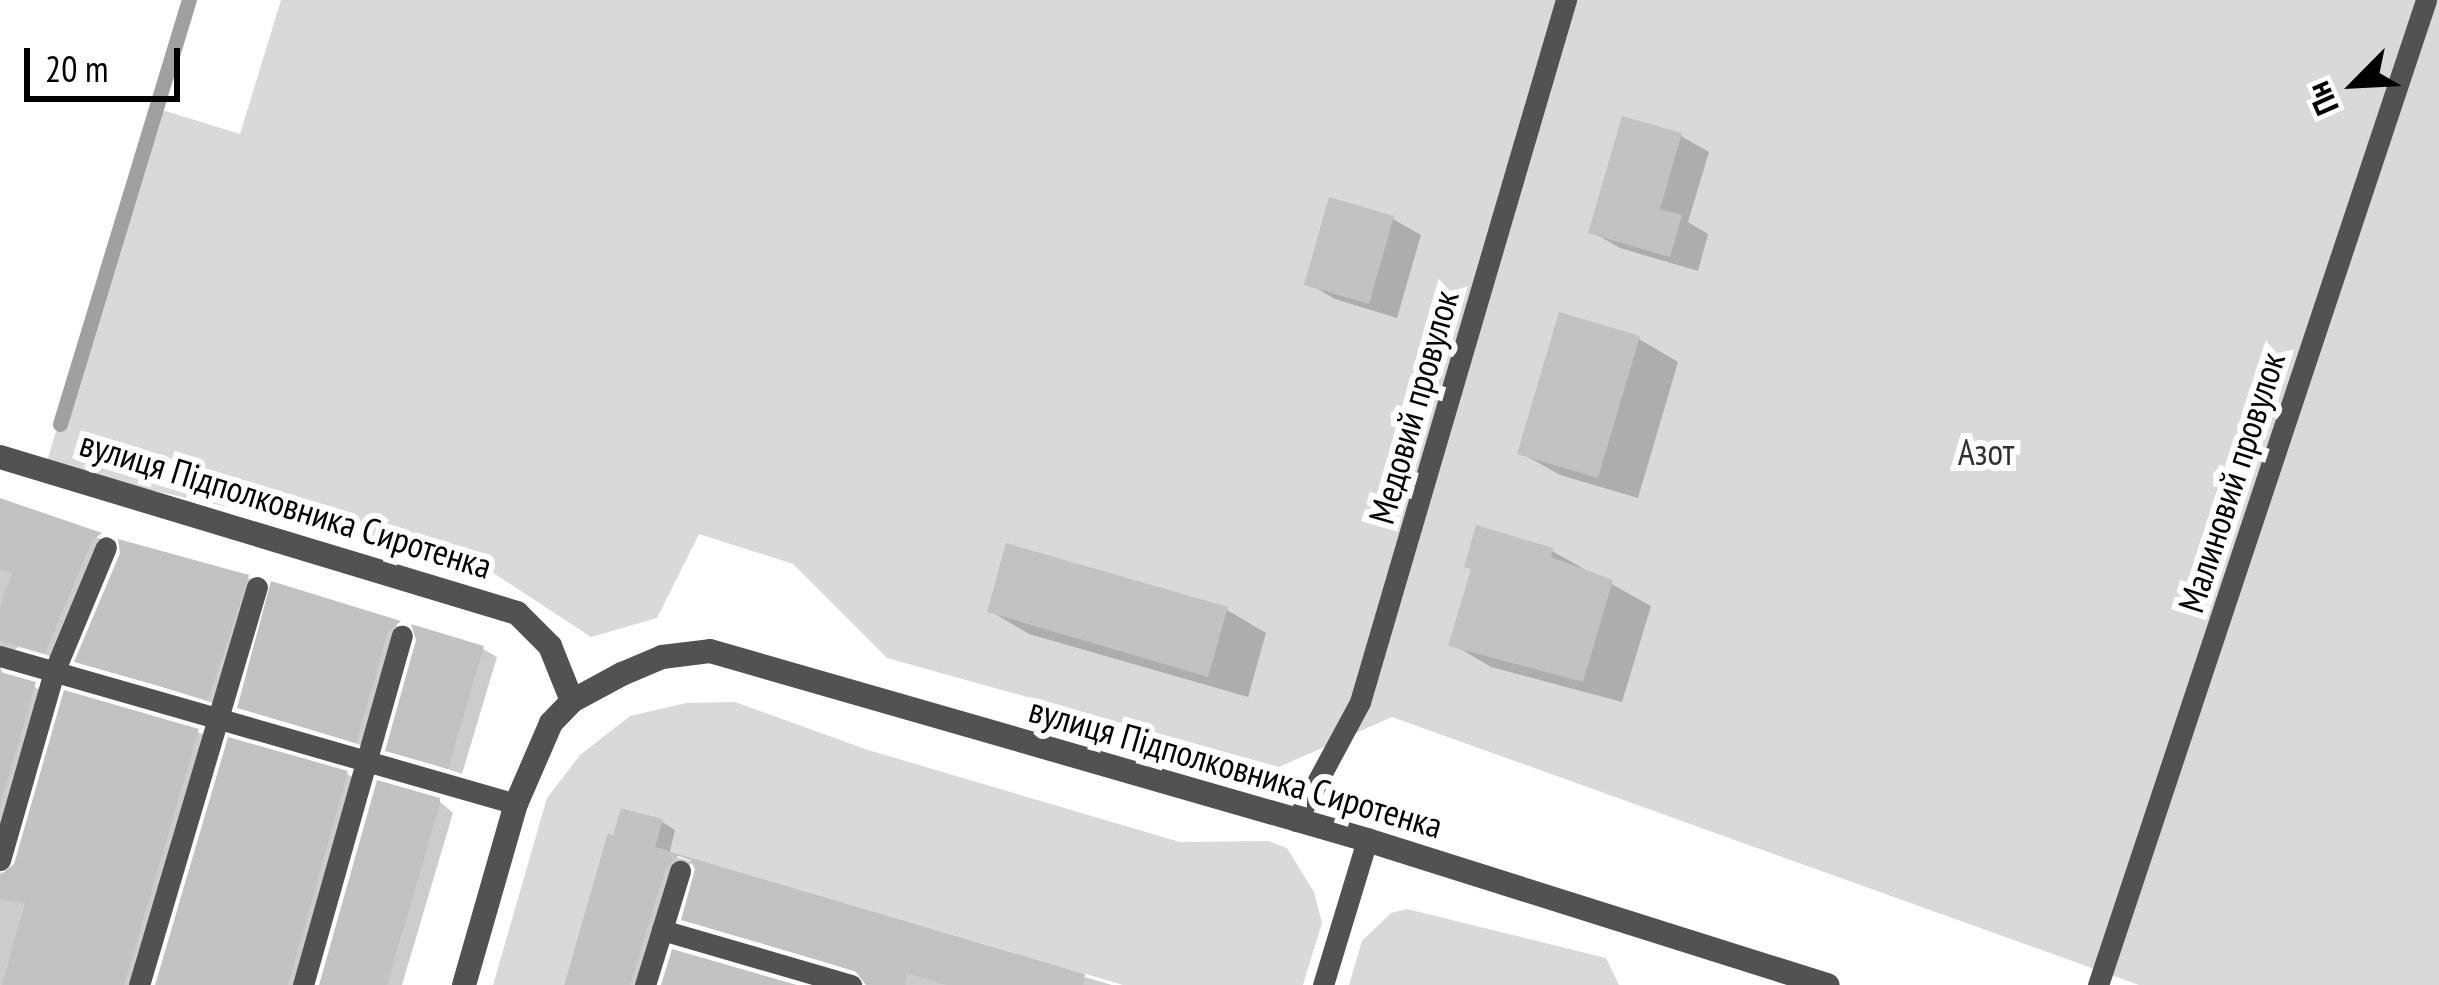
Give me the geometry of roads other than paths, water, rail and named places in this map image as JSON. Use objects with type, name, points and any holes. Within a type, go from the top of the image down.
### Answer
[{"type":"street","name":"вулиця Підполковника Сиротенка","points":[[0,457],[517,613],[550,646],[572,701],[662,657],[710,651],[1366,840],[1828,985]]},
{"type":"street","points":[[464,985],[516,804],[550,723],[572,701]]},
{"type":"lane","name":"Медовий провулок","points":[[1296,821],[1360,702],[1566,0]]},
{"type":"lane","name":"Малиновий провулок","points":[[2098,985],[2426,0]]},
{"type":"lane","points":[[0,860],[54,672],[106,547]]},
{"type":"lane","points":[[139,985],[257,587]]},
{"type":"lane","points":[[303,985],[402,636]]},
{"type":"lane","points":[[0,656],[516,804]]},
{"type":"lane","points":[[1323,985],[1366,840]]},
{"type":"lane","points":[[645,985],[680,871]]},
{"type":"lane","points":[[662,930],[850,985]]},
{"type":"waterway","points":[[60,424],[189,0]]},
{"type":"park label","name":"Азот","points":[[1986,452]]}]
